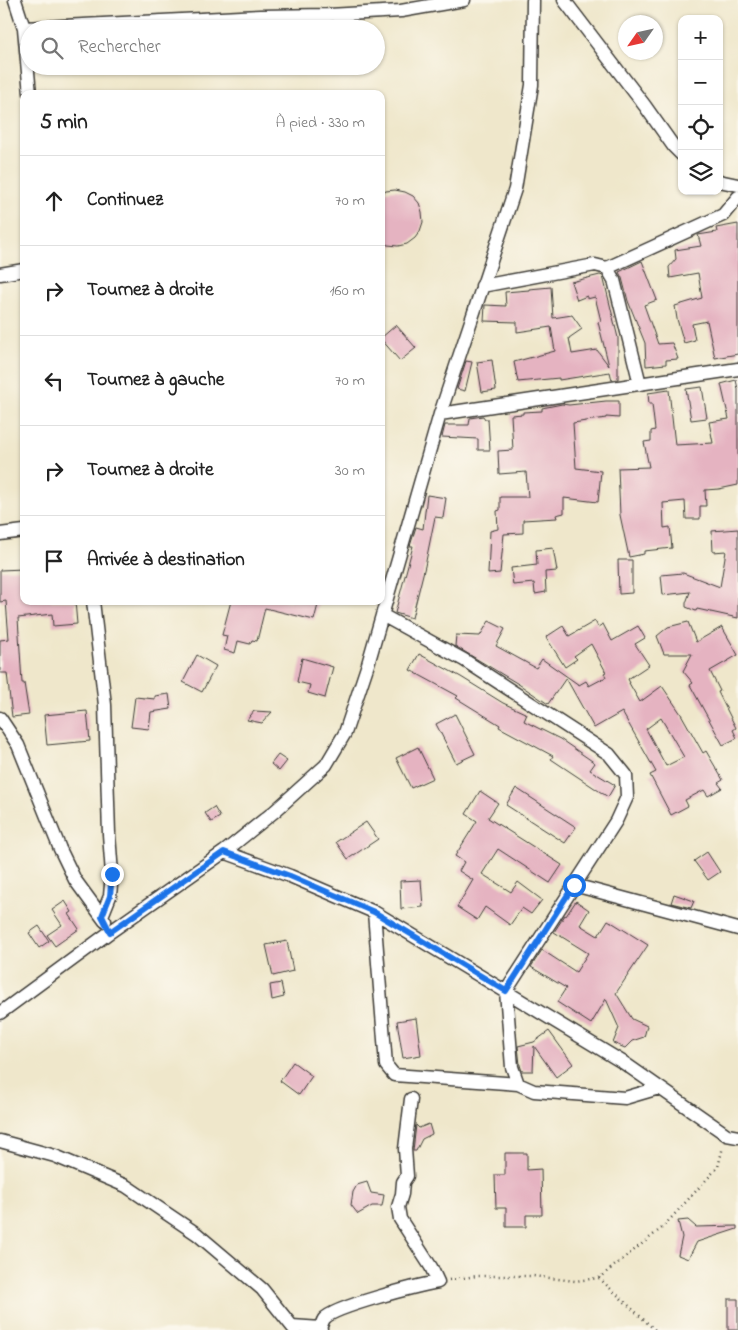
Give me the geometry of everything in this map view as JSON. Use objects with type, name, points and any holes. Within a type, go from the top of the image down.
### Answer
[{"type":"street","points":[[15,0],[21,20]]},
{"type":"street","points":[[181,20],[401,12],[464,0]]},
{"type":"street","points":[[385,605],[440,414],[514,189],[532,85],[533,0]]},
{"type":"street","points":[[564,0],[678,151]]},
{"type":"street","points":[[28,75],[30,90]]},
{"type":"street","points":[[723,182],[738,185]]},
{"type":"street","points":[[482,286],[596,265],[607,268],[723,215],[738,198]]},
{"type":"street","points":[[607,268],[614,280],[640,384]]},
{"type":"street","points":[[0,274],[20,271]]},
{"type":"street","points":[[440,414],[738,369]]},
{"type":"street","points":[[0,534],[20,532]]},
{"type":"street","points":[[93,605],[104,705],[112,874],[110,896],[102,916]]},
{"type":"street","points":[[0,1013],[110,932],[224,852],[276,811],[326,765],[345,733],[385,605]]},
{"type":"street","points":[[382,615],[464,660],[609,754],[626,775],[627,797],[616,821],[506,991],[512,1067],[518,1084]]},
{"type":"street","points":[[0,718],[18,744],[60,849],[75,880],[102,916],[110,932]]},
{"type":"street","points":[[224,852],[290,876],[374,912],[624,1063],[732,1136],[738,1148]]},
{"type":"street","points":[[574,885],[738,929]]},
{"type":"street","points":[[374,912],[386,1065],[394,1075],[518,1084],[534,1091],[625,1098],[659,1088]]},
{"type":"street","points":[[0,1141],[55,1156],[126,1186],[197,1234],[262,1289],[294,1328],[320,1329],[325,1318],[336,1312],[373,1299],[438,1282],[431,1267],[400,1219],[398,1207],[407,1176],[405,1149],[411,1099]]},
{"type":"path","points":[[438,1282],[477,1276],[532,1276],[575,1281],[599,1278],[662,1228],[718,1166],[732,1136]]},
{"type":"path","points":[[599,1278],[655,1330]]},
{"type":"building","points":[[386,191],[405,192],[413,196],[419,203],[423,222],[415,238],[407,244],[398,246],[385,244]]},
{"type":"building","points":[[738,224],[738,354],[715,358],[707,321],[692,324],[695,340],[684,343],[677,319],[675,306],[702,298],[698,273],[670,278],[669,267],[676,259],[675,250],[701,246],[698,235],[717,232],[716,228]]},
{"type":"building","points":[[642,261],[657,300],[644,305],[658,344],[672,343],[678,359],[666,360],[666,364],[646,366],[645,343],[628,301],[619,272]]},
{"type":"building","points":[[600,275],[603,276],[618,338],[618,379],[612,380],[610,372],[559,380],[559,378],[518,382],[514,362],[555,351],[551,327],[517,332],[517,322],[484,321],[485,305],[506,306],[505,292],[551,287],[553,318],[572,315],[582,329],[569,338],[572,354],[597,350],[609,366],[598,322],[601,321],[595,297],[587,299],[587,296],[577,300],[571,282]]},
{"type":"building","points":[[396,325],[416,348],[400,361],[385,344],[385,335]]},
{"type":"building","points":[[492,360],[496,390],[482,392],[477,362]]},
{"type":"building","points":[[466,361],[472,362],[465,391],[457,389]]},
{"type":"building","points":[[736,380],[738,389],[738,485],[705,490],[706,506],[700,506],[700,519],[686,519],[685,501],[663,503],[664,528],[670,527],[672,548],[644,551],[644,554],[629,557],[620,515],[618,468],[649,467],[644,442],[651,441],[651,431],[655,430],[652,404],[649,404],[648,393],[669,390],[675,445],[713,443],[709,422],[729,419],[721,384]]},
{"type":"building","points":[[702,387],[707,418],[691,420],[686,389]]},
{"type":"building","points":[[619,401],[619,418],[606,417],[573,423],[576,468],[601,471],[598,502],[564,498],[564,513],[556,515],[557,518],[523,520],[523,533],[504,534],[500,573],[488,574],[490,531],[498,529],[497,511],[500,510],[500,497],[528,497],[526,472],[499,474],[498,451],[513,450],[511,415],[542,411],[542,408],[562,404]]},
{"type":"building","points":[[483,416],[485,419],[488,419],[490,450],[478,450],[478,439],[442,437],[445,425],[469,425],[470,418]]},
{"type":"building","points":[[427,495],[446,498],[443,518],[435,517],[412,618],[395,613],[413,546],[410,546],[416,527],[423,529]]},
{"type":"building","points":[[738,529],[738,618],[697,609],[696,611],[686,607],[690,592],[663,595],[661,575],[683,573],[720,587],[726,551],[713,552],[712,531]]},
{"type":"building","points":[[553,548],[557,571],[545,572],[546,592],[535,594],[534,583],[513,585],[511,568],[537,565],[536,550]]},
{"type":"building","points":[[618,560],[632,560],[632,593],[619,594]]},
{"type":"building","points":[[20,569],[20,605],[75,605],[77,624],[53,626],[52,614],[18,618],[22,683],[24,683],[29,715],[12,717],[7,673],[0,673],[0,640],[9,639],[6,601],[0,602],[0,570]]},
{"type":"building","points":[[230,605],[318,605],[314,620],[265,608],[257,641],[252,640],[250,644],[238,641],[235,653],[224,650],[227,636],[222,635]]},
{"type":"building","points":[[489,621],[505,629],[496,646],[536,668],[542,659],[579,685],[586,681],[589,686],[606,677],[604,673],[606,672],[591,644],[574,656],[577,659],[565,667],[546,637],[563,626],[569,636],[595,621],[598,627],[603,624],[612,641],[638,626],[645,638],[635,644],[649,665],[628,679],[629,683],[640,702],[662,686],[681,714],[703,753],[706,751],[723,780],[718,783],[722,788],[708,796],[704,790],[685,800],[688,806],[671,815],[650,775],[656,772],[622,712],[594,728],[566,678],[548,704],[455,646],[456,635],[480,636]],"holes":[[[661,718],[684,757],[666,766],[646,729]]]},
{"type":"building","points":[[688,622],[696,642],[722,627],[738,655],[710,671],[736,728],[733,730],[737,738],[723,745],[690,685],[693,683],[683,671],[692,654],[664,654],[657,636],[668,627]]},
{"type":"building","points":[[419,654],[503,703],[527,714],[524,721],[560,739],[595,763],[590,770],[615,785],[608,797],[551,759],[553,756],[499,727],[500,725],[456,698],[458,696],[410,670]]},
{"type":"building","points":[[197,655],[216,666],[202,692],[183,682]]},
{"type":"building","points":[[302,658],[333,667],[325,698],[308,693],[310,685],[297,682]]},
{"type":"building","points":[[169,694],[171,709],[151,712],[149,729],[131,727],[135,697],[155,699],[155,696]]},
{"type":"building","points":[[87,711],[90,741],[47,745],[44,715]]},
{"type":"building","points":[[254,711],[272,712],[262,723],[247,720]]},
{"type":"building","points":[[455,714],[475,754],[456,763],[436,724]]},
{"type":"building","points":[[418,747],[433,778],[411,788],[396,758]]},
{"type":"building","points":[[278,755],[287,761],[279,771],[271,764]]},
{"type":"building","points":[[516,788],[576,827],[565,843],[506,805]]},
{"type":"building","points":[[480,791],[498,803],[488,818],[562,865],[550,883],[498,849],[482,874],[511,892],[518,882],[542,900],[531,914],[522,908],[510,925],[485,907],[477,920],[457,907],[473,880],[459,871],[464,862],[455,856],[477,821],[466,814]]},
{"type":"building","points":[[214,807],[220,817],[211,822],[205,813]]},
{"type":"building","points":[[366,822],[378,839],[348,859],[336,842]]},
{"type":"building","points":[[707,852],[720,872],[708,880],[694,861]]},
{"type":"building","points":[[421,880],[423,907],[401,909],[400,881]]},
{"type":"building","points":[[674,894],[694,901],[691,908],[671,903]]},
{"type":"building","points":[[65,901],[72,912],[69,914],[79,929],[55,946],[47,935],[62,925],[52,910]]},
{"type":"building","points":[[576,901],[589,910],[580,925],[598,936],[608,920],[648,945],[616,993],[632,1019],[647,1026],[644,1037],[632,1041],[625,1048],[613,1043],[619,1028],[606,999],[591,1024],[557,1002],[566,988],[531,967],[542,950],[576,972],[588,953],[554,932]]},
{"type":"building","points":[[39,926],[49,941],[39,948],[29,933]]},
{"type":"building","points":[[287,941],[293,971],[273,976],[266,945]]},
{"type":"building","points":[[281,983],[284,997],[272,1000],[270,985]]},
{"type":"building","points":[[416,1018],[421,1055],[403,1058],[397,1021]]},
{"type":"building","points":[[549,1031],[573,1064],[556,1077],[534,1046],[533,1071],[522,1071],[518,1046],[534,1042]]},
{"type":"building","points":[[293,1062],[312,1076],[299,1095],[280,1081]]},
{"type":"building","points":[[429,1124],[432,1134],[422,1139],[416,1151],[413,1151],[416,1125],[419,1128]]},
{"type":"building","points":[[505,1153],[527,1153],[527,1170],[541,1169],[542,1215],[526,1215],[526,1227],[506,1227],[506,1208],[496,1208],[495,1175],[505,1175]]},
{"type":"building","points":[[367,1182],[371,1193],[384,1195],[382,1206],[372,1206],[358,1214],[351,1205],[353,1192],[357,1185]]},
{"type":"building","points":[[688,1220],[696,1227],[737,1226],[737,1229],[697,1242],[688,1259],[678,1255],[682,1237],[678,1221]]},
{"type":"building","points":[[728,1299],[738,1299],[738,1330],[728,1330]]},
{"type":"route","points":[[112,874],[110,896],[102,916],[110,932],[224,852],[290,876],[374,912],[506,991],[574,885]]}]
